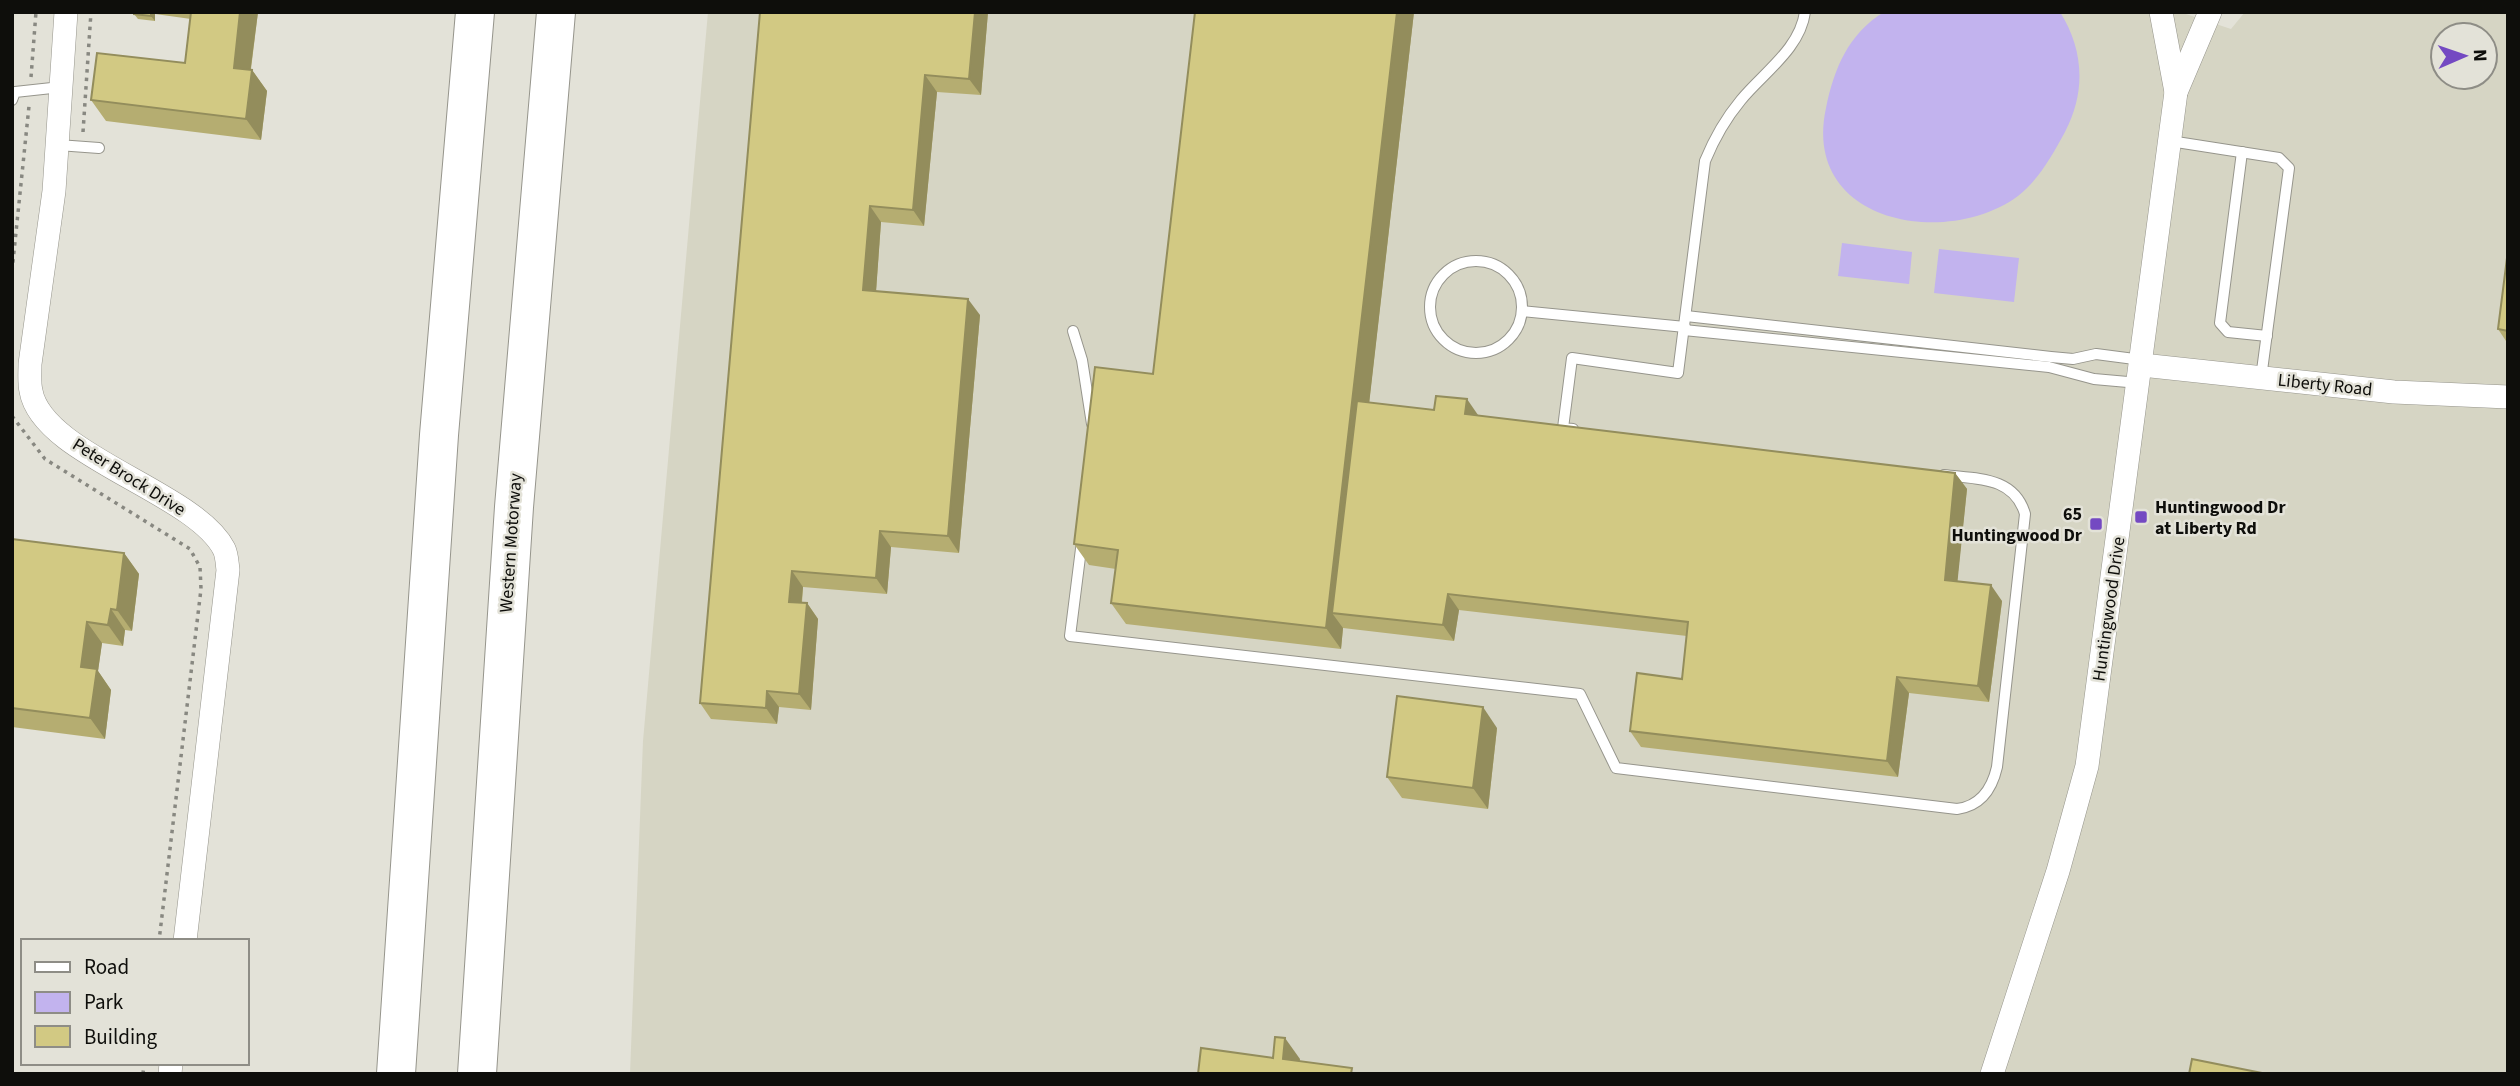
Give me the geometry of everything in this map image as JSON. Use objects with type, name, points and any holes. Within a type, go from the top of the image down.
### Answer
[{"type":"highway","points":[[396,1074],[437,463],[475,12]]},
{"type":"highway","name":"Western Motorway","points":[[477,1074],[514,507],[556,12]]},
{"type":"street","name":"Peter Brock Drive","points":[[66,12],[58,145],[31,355],[31,392],[38,410],[77,446],[196,519],[214,534],[225,551],[228,570],[185,939]]},
{"type":"street","name":"Huntingwood Drive","points":[[2161,12],[2176,92]]},
{"type":"street","name":"Huntingwood Drive","points":[[1992,1074],[2058,871],[2084,776],[2141,369],[2176,92],[2210,12]]},
{"type":"street","name":"Liberty Road","points":[[2141,369],[2435,395],[2508,397]]},
{"type":"lane","points":[[1591,431],[1563,428],[1572,358],[1678,373],[1705,161],[1719,132],[1741,100],[1794,40],[1805,12]]},
{"type":"lane","points":[[12,100],[15,92],[61,87]]},
{"type":"lane","points":[[2170,141],[2279,158],[2289,168],[2261,378]]},
{"type":"lane","points":[[58,145],[99,148]]},
{"type":"lane","points":[[2242,152],[2220,323],[2228,332],[2267,336]]},
{"type":"lane","points":[[1481,261],[1495,265],[1511,279],[1521,297],[1521,312],[1514,333],[1506,342],[1486,352],[1475,354],[1453,347],[1437,332],[1432,321],[1431,299],[1434,288],[1449,270],[1459,265],[1481,261]]},
{"type":"lane","points":[[1521,312],[2073,359],[2096,354],[2141,369]]},
{"type":"lane","points":[[1685,325],[2049,368],[2094,379],[2141,369]]},
{"type":"lane","points":[[1073,331],[1082,360],[1094,433]]},
{"type":"lane","points":[[1083,531],[1070,636],[1580,694],[1616,768],[1957,809],[1981,799],[1991,786],[1997,767],[2025,514],[2018,497],[2005,485],[1933,474]]},
{"type":"path","points":[[12,271],[36,12]]},
{"type":"path","points":[[82,146],[91,12]]},
{"type":"path","points":[[12,416],[45,459],[190,550],[200,567],[201,589],[159,939]]},
{"type":"shaded area","points":[[708,12],[2180,12],[2231,29],[2245,12],[2508,12],[2508,1074],[630,1074],[643,741]]},
{"type":"green space","points":[[1884,12],[2060,12],[2068,26],[2078,56],[2079,86],[2076,102],[2072,117],[2050,158],[2032,183],[2018,196],[1988,212],[1954,221],[1919,222],[1886,215],[1857,200],[1835,178],[1824,147],[1826,108],[1833,80],[1852,42]]},
{"type":"green space","points":[[1842,243],[1912,252],[1909,284],[1838,276]]},
{"type":"green space","points":[[1939,249],[2019,258],[2014,302],[1934,293]]},
{"type":"building","points":[[151,12],[151,16],[134,14]]},
{"type":"building","points":[[191,12],[240,12],[234,68],[252,70],[246,119],[91,100],[97,53],[185,63]]},
{"type":"building","points":[[760,12],[975,12],[969,79],[925,75],[913,210],[870,206],[863,290],[968,299],[948,536],[880,531],[876,578],[792,571],[789,602],[807,603],[799,694],[767,691],[766,708],[700,703]]},
{"type":"building","points":[[1195,12],[1397,12],[1326,628],[1111,603],[1118,550],[1074,544],[1095,367],[1153,374]]},
{"type":"building","points":[[2508,250],[2508,331],[2498,329]]},
{"type":"building","points":[[1436,396],[1467,399],[1465,414],[1955,473],[1945,580],[1991,585],[1978,686],[1897,677],[1887,761],[1630,731],[1637,673],[1682,679],[1688,622],[1448,594],[1443,625],[1332,613],[1357,401],[1434,410]]},
{"type":"building","points":[[12,539],[124,553],[117,610],[111,609],[108,625],[87,622],[81,667],[97,669],[90,718],[12,708]]},
{"type":"building","points":[[1397,696],[1483,707],[1473,788],[1387,777]]},
{"type":"building","points":[[1275,1037],[1285,1038],[1283,1059],[1352,1068],[1351,1074],[1198,1074],[1201,1048],[1273,1058]]},
{"type":"building","points":[[2192,1059],[2267,1074],[2189,1074]]},
{"type":"place","name":"Huntingwood Dr at Liberty Rd","points":[[2141,517]]},
{"type":"place","name":"65 Huntingwood Dr","points":[[2096,524]]}]
